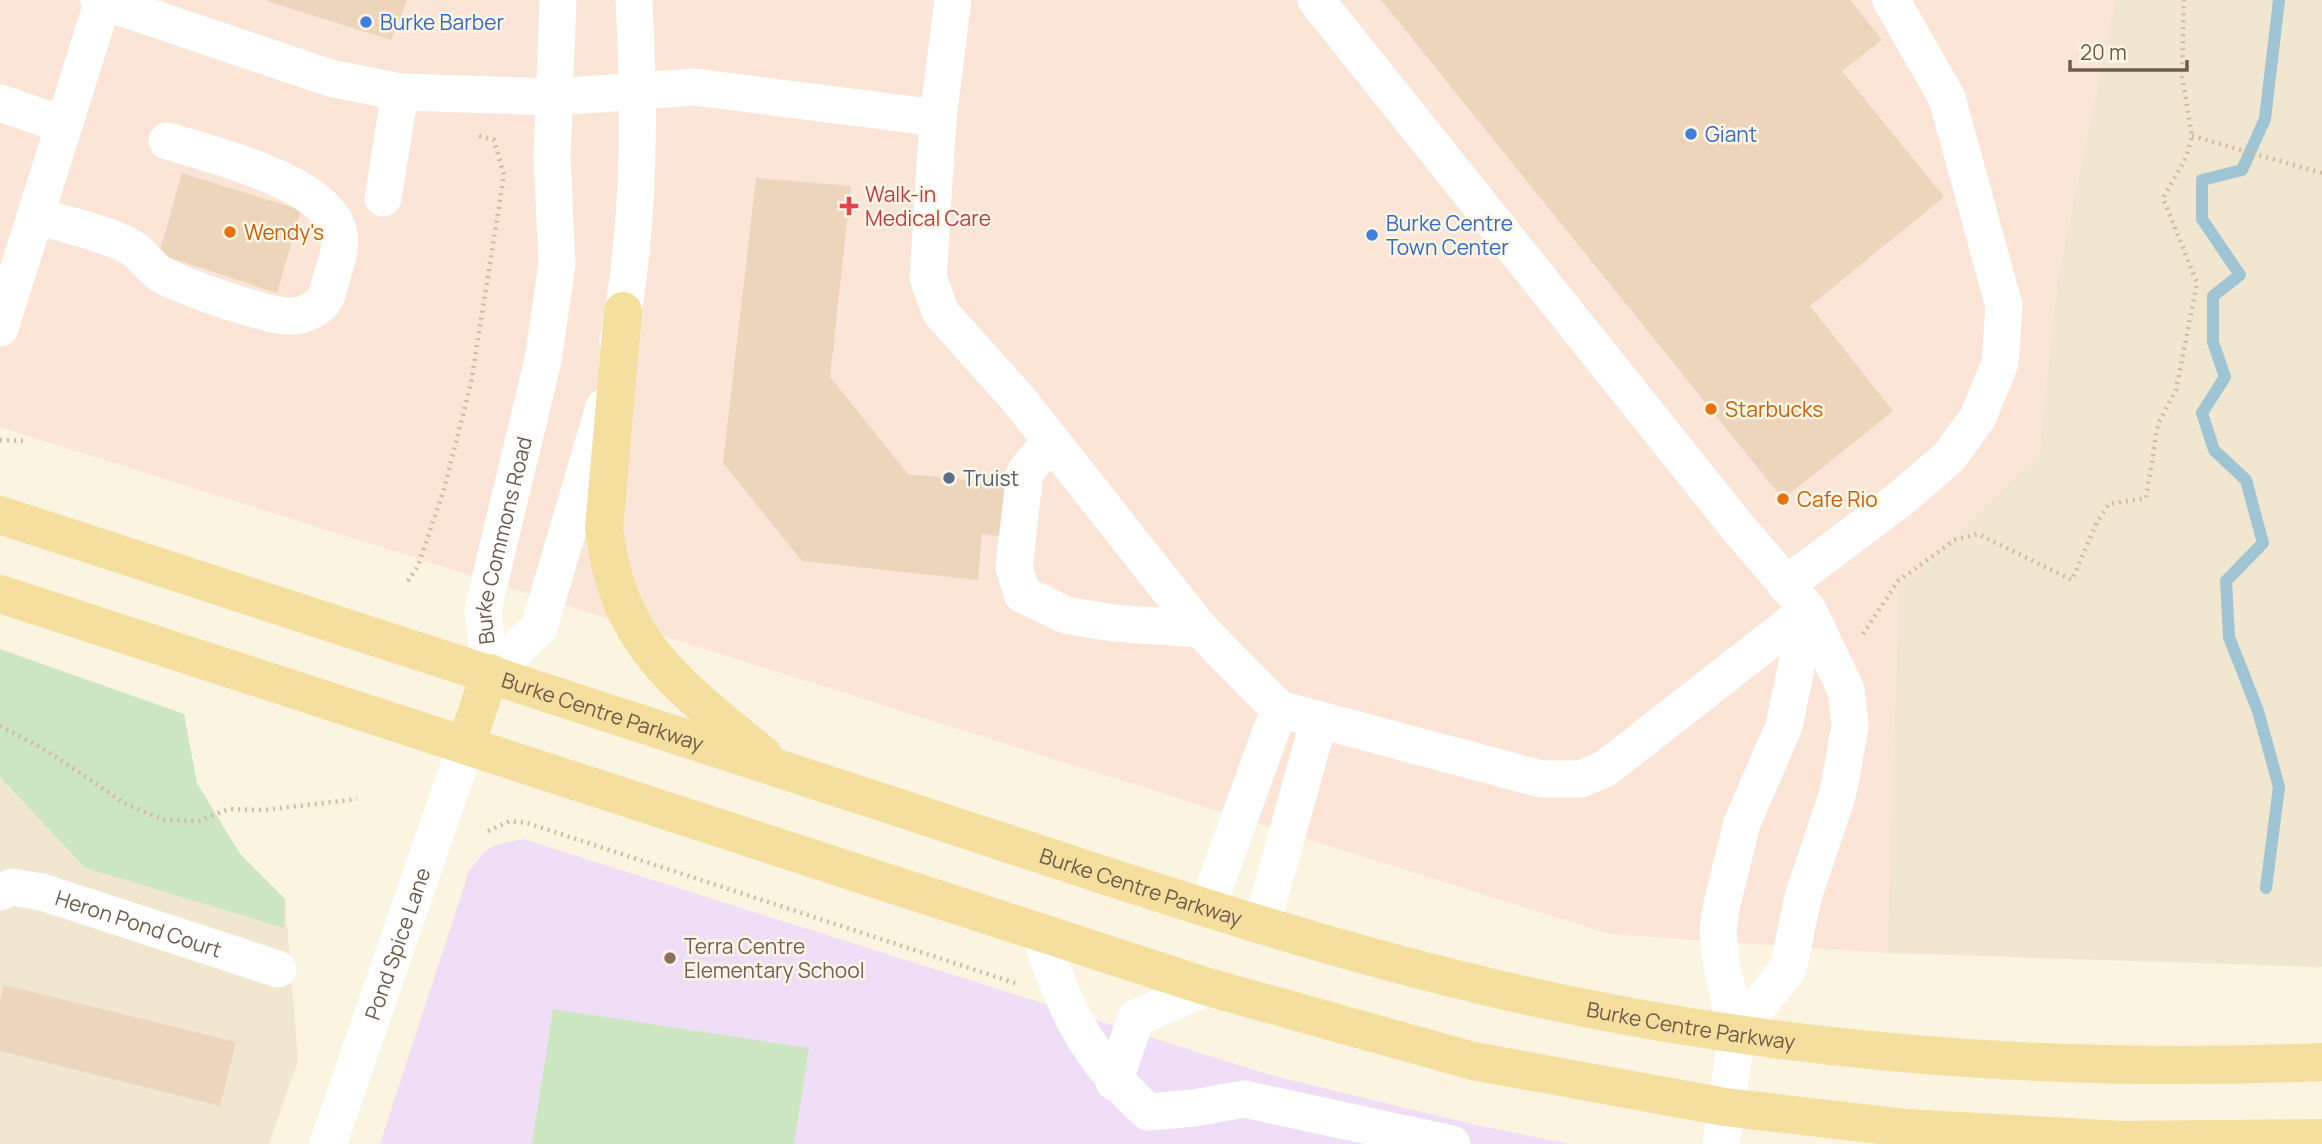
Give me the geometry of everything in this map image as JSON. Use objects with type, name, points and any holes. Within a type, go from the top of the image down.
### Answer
[{"type":"main road","points":[[623,311],[604,529],[608,562],[619,597],[631,623],[671,678],[781,770]]},
{"type":"main road","name":"Burke Centre Parkway","points":[[0,515],[1207,908],[1460,980],[1609,1012],[1891,1052],[2089,1065],[2322,1062]]},
{"type":"main road","points":[[0,594],[1208,987],[1473,1061],[1723,1126],[1906,1128],[2109,1140],[2322,1138]]},
{"type":"main road","points":[[466,745],[490,673]]},
{"type":"street","name":"Burke Commons Road","points":[[490,673],[483,609],[543,360],[557,264],[552,157],[558,0]]},
{"type":"street","name":"Burke Commons Road","points":[[490,673],[539,628],[606,399],[623,311],[637,181],[639,91],[634,0]]},
{"type":"street","points":[[953,0],[938,117],[928,278],[942,313],[1051,441],[1200,629],[1279,709],[1541,779],[1581,779],[1606,768],[1797,597],[1877,517],[1949,457],[1978,417],[2000,363],[2004,306],[1947,98],[1891,0]]},
{"type":"street","points":[[1316,0],[1797,597],[1846,690],[1850,726],[1837,796],[1803,897],[1788,969],[1737,1032]]},
{"type":"street","points":[[0,328],[10,260],[36,216],[101,1],[330,79],[400,92],[556,97],[695,87],[938,117]]},
{"type":"street","points":[[383,198],[400,92]]},
{"type":"street","points":[[0,103],[64,125]]},
{"type":"street","points":[[36,216],[133,248],[162,275],[287,316],[309,313],[327,297],[338,262],[339,234],[334,220],[312,197],[284,181],[167,141]]},
{"type":"street","points":[[1051,441],[1025,472],[1014,567],[1022,594],[1066,615],[1114,623],[1200,629]]},
{"type":"street","points":[[1723,1126],[1737,1032],[1722,967],[1718,930],[1721,908],[1742,823],[1784,726],[1797,597]]},
{"type":"street","points":[[1207,908],[1279,709]]},
{"type":"street","points":[[1262,924],[1319,720]]},
{"type":"street","name":"Pond Spice Lane","points":[[328,1144],[466,745]]},
{"type":"street","name":"Heron Pond Court","points":[[0,892],[12,887],[42,892],[278,969]]},
{"type":"street","points":[[1039,932],[1059,992],[1086,1044],[1114,1082],[1147,1112],[1194,1108],[1244,1099],[1452,1144]]},
{"type":"street","points":[[1114,1082],[1136,1018],[1208,987]]},
{"type":"path","points":[[1863,634],[1898,581],[1955,540],[1978,534],[2072,580],[2097,522],[2109,504],[2146,498],[2158,424],[2176,390],[2197,283],[2163,198],[2186,158],[2192,136],[2182,77],[2184,0]]},
{"type":"path","points":[[408,581],[418,566],[444,489],[471,383],[504,175],[494,140],[471,134]]},
{"type":"path","points":[[2192,136],[2322,173]]},
{"type":"path","points":[[0,440],[27,441]]},
{"type":"path","points":[[0,726],[44,749],[124,803],[164,820],[199,821],[229,809],[264,810],[357,799]]},
{"type":"path","points":[[488,831],[510,821],[527,823],[1016,984]]},
{"type":"shaded area","points":[[0,0],[2115,0],[2057,284],[2039,455],[1899,586],[1887,953],[1609,934],[0,427]]},
{"type":"shaded area","points":[[2115,0],[2322,0],[2322,967],[1887,953],[1899,586],[2039,455],[2057,284]]},
{"type":"shaded area","points":[[0,777],[85,868],[284,928],[285,899],[298,1061],[269,1144],[0,1144]]},
{"type":"shaded area","name":"Terra Centre Elementary School","points":[[523,839],[1270,1075],[1476,1125],[1570,1144],[380,1144],[469,871],[484,852],[493,846]]},
{"type":"green space","points":[[0,649],[184,714],[197,783],[240,854],[285,899],[284,928],[85,868],[0,777]]},
{"type":"green space","points":[[553,1009],[809,1048],[794,1144],[532,1144]]},
{"type":"building","name":"Burke Barber","points":[[268,0],[407,0],[391,40],[267,1]]},
{"type":"building","name":"Giant","points":[[1381,0],[1850,0],[1882,40],[1842,71],[1944,197],[1810,306],[1893,411],[1783,499]]},
{"type":"building","name":"Wendy's","points":[[182,173],[301,210],[277,293],[159,254]]},
{"type":"building","points":[[756,178],[851,186],[830,377],[908,474],[1038,487],[1032,540],[982,534],[978,580],[802,561],[723,463]]},
{"type":"building","points":[[4,985],[236,1042],[220,1106],[0,1051],[0,1001]]},
{"type":"waterway","points":[[2266,888],[2279,787],[2258,711],[2229,637],[2226,581],[2263,543],[2246,480],[2214,450],[2202,413],[2225,377],[2213,342],[2213,296],[2240,275],[2202,219],[2202,180],[2242,170],[2265,119],[2279,0]]},
{"type":"place","name":"Burke Barber","points":[[366,22]]},
{"type":"place","name":"Giant","points":[[1691,134]]},
{"type":"place","name":"Walk-in Medical Care","points":[[849,206]]},
{"type":"place","name":"Wendy's","points":[[230,232]]},
{"type":"place","name":"Burke Centre Town Center","points":[[1372,235]]},
{"type":"place","name":"Starbucks","points":[[1711,409]]},
{"type":"place","name":"Truist","points":[[949,478]]},
{"type":"place","name":"Cafe Rio","points":[[1783,499]]},
{"type":"place","name":"Terra Centre Elementary School","points":[[670,958]]}]
